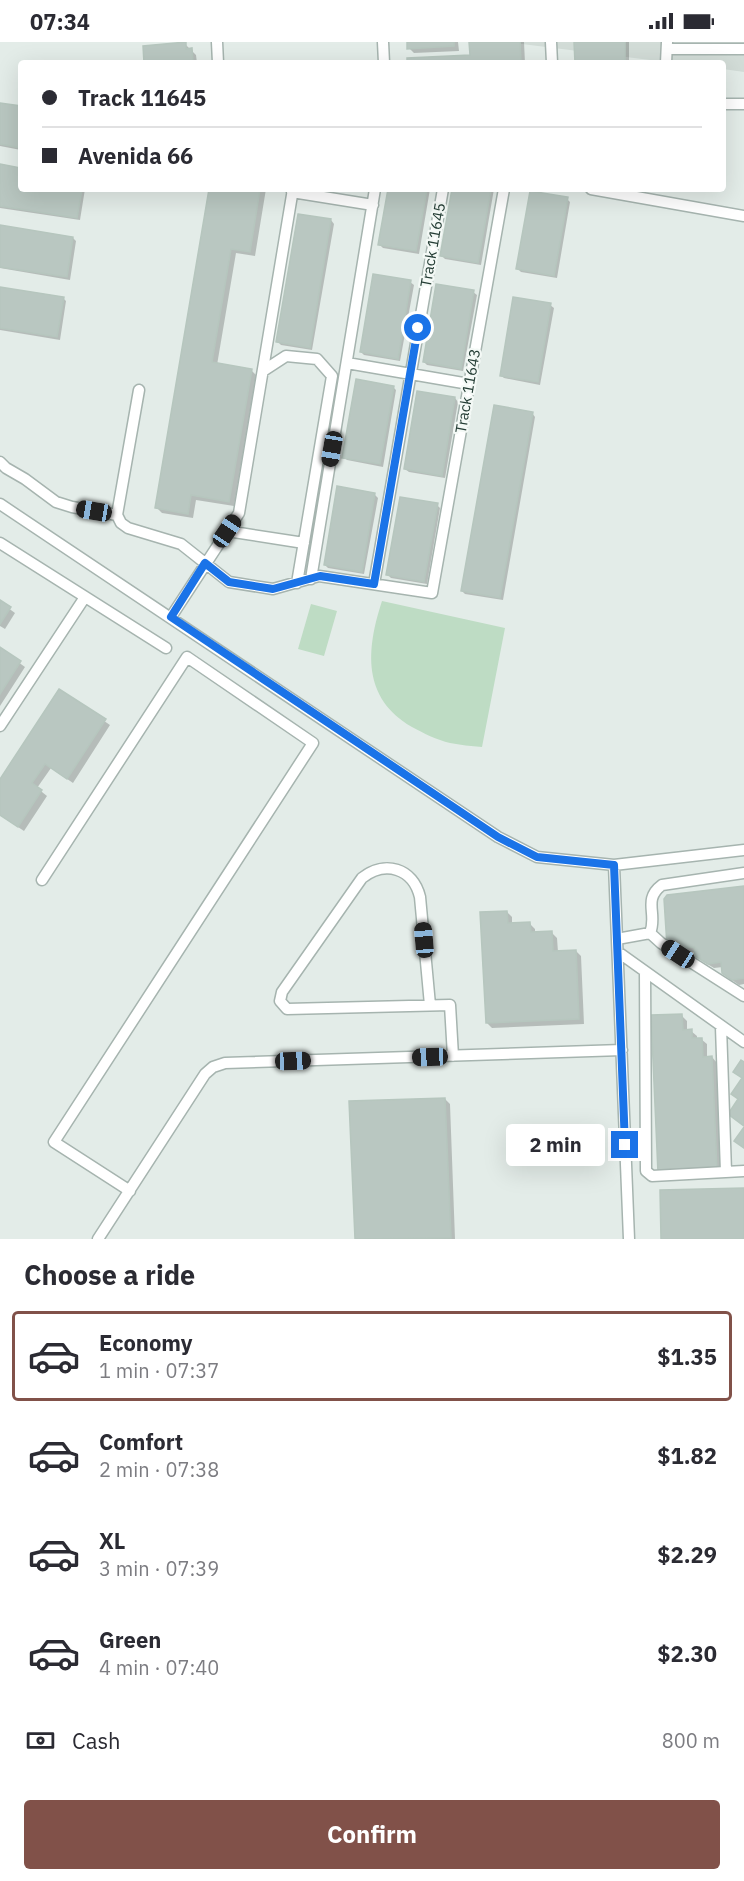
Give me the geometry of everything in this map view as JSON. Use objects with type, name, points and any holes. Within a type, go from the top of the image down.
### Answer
[{"type":"street","points":[[217,42],[218,60]]},
{"type":"street","points":[[383,42],[384,60]]},
{"type":"street","points":[[551,42],[552,60]]},
{"type":"street","points":[[666,60],[667,45],[744,50]]},
{"type":"street","points":[[726,104],[744,104]]},
{"type":"street","points":[[171,617],[239,513],[293,192]]},
{"type":"street","points":[[299,192],[373,205]]},
{"type":"street","points":[[311,579],[375,192]]},
{"type":"street","name":"Track 11645","points":[[374,584],[441,192]]},
{"type":"street","name":"Track 11643","points":[[374,584],[432,593],[503,192]]},
{"type":"street","points":[[608,192],[744,216]]},
{"type":"street","points":[[263,371],[286,356],[317,359],[332,376],[297,583]]},
{"type":"street","points":[[347,363],[469,384]]},
{"type":"street","points":[[140,390],[117,515],[121,523],[128,528],[181,544],[229,582],[273,589],[320,576],[374,584]]},
{"type":"street","points":[[0,462],[56,502],[117,515]]},
{"type":"street","points":[[0,504],[498,837],[537,857],[614,865],[744,849]]},
{"type":"street","points":[[227,531],[304,543]]},
{"type":"street","points":[[0,543],[166,648]]},
{"type":"street","points":[[0,726],[85,597]]},
{"type":"street","points":[[42,880],[187,657],[313,743],[54,1142],[130,1191]]},
{"type":"street","points":[[614,865],[629,1239]]},
{"type":"street","points":[[430,1005],[417,884],[410,876],[396,869],[381,868],[362,878],[282,992],[280,1000],[287,1009],[450,1005],[453,1056]]},
{"type":"street","points":[[650,933],[654,919],[652,897],[662,885],[744,873]]},
{"type":"street","points":[[617,939],[650,933]]},
{"type":"street","points":[[650,933],[661,943],[744,996]]},
{"type":"street","points":[[618,952],[744,1042]]},
{"type":"street","points":[[645,972],[646,1171],[652,1176],[744,1171]]},
{"type":"street","points":[[721,1027],[726,1172]]},
{"type":"street","points":[[98,1239],[206,1074],[213,1067],[225,1063],[622,1050]]},
{"type":"shaded area","points":[[505,42],[744,42],[744,72],[726,69],[726,60],[650,60]]},
{"type":"green space","points":[[382,601],[505,628],[482,747],[450,743],[430,736],[412,727],[384,702],[376,687],[371,655]]},
{"type":"green space","points":[[311,604],[337,611],[324,656],[298,649]]},
{"type":"building","points":[[186,42],[186,49],[192,48],[193,60],[144,60],[143,46]]},
{"type":"building","points":[[407,42],[454,42],[454,46],[407,49]]},
{"type":"building","points":[[469,42],[520,42],[521,60],[407,60],[407,58],[470,55]]},
{"type":"building","points":[[574,42],[625,42],[625,60],[575,60]]},
{"type":"building","points":[[0,103],[18,106],[18,147],[0,144]]},
{"type":"building","points":[[0,164],[18,167],[18,192],[81,192],[77,218],[0,206]]},
{"type":"building","points":[[208,192],[260,192],[250,252],[231,249],[212,362],[252,369],[229,502],[191,495],[188,514],[155,508]]},
{"type":"building","points":[[387,192],[426,192],[416,251],[378,245]]},
{"type":"building","points":[[451,192],[490,192],[478,263],[440,256]]},
{"type":"building","points":[[530,192],[568,197],[554,276],[516,269]]},
{"type":"building","points":[[298,214],[331,219],[310,348],[276,342]]},
{"type":"building","points":[[0,225],[73,237],[67,277],[0,267]]},
{"type":"building","points":[[373,274],[411,280],[398,359],[360,352]]},
{"type":"building","points":[[436,284],[474,290],[461,369],[423,362]]},
{"type":"building","points":[[0,287],[64,297],[57,337],[0,328]]},
{"type":"building","points":[[513,297],[551,303],[538,382],[500,376]]},
{"type":"building","points":[[356,379],[394,386],[380,464],[342,458]]},
{"type":"building","points":[[417,391],[455,397],[442,476],[404,469]]},
{"type":"building","points":[[494,405],[533,412],[500,598],[461,591]]},
{"type":"building","points":[[337,486],[375,493],[362,572],[324,565]]},
{"type":"building","points":[[400,497],[438,503],[424,582],[386,575]]},
{"type":"building","points":[[0,600],[11,607],[0,624]]},
{"type":"building","points":[[0,647],[21,661],[0,694]]},
{"type":"building","points":[[59,689],[106,719],[67,779],[45,764],[32,783],[42,790],[18,827],[0,815],[0,779]]},
{"type":"building","points":[[744,886],[744,978],[732,980],[722,973],[721,962],[708,964],[695,956],[694,947],[672,949],[667,946],[664,899],[667,895]]},
{"type":"building","points":[[507,911],[508,923],[530,922],[531,932],[552,931],[553,951],[576,950],[579,1019],[486,1023],[480,912]]},
{"type":"building","points":[[682,1014],[683,1030],[692,1029],[692,1038],[702,1038],[703,1057],[712,1056],[717,1170],[658,1173],[651,1015]]},
{"type":"building","points":[[741,1060],[744,1062],[744,1126],[728,1114],[738,1099],[731,1094],[742,1078],[733,1072]]},
{"type":"building","points":[[445,1098],[451,1238],[355,1239],[349,1101]]},
{"type":"building","points":[[744,1127],[744,1148],[734,1141]]},
{"type":"building","points":[[744,1188],[744,1239],[661,1239],[660,1190]]},
{"type":"route","points":[[418,328],[374,584],[320,576],[273,589],[229,582],[205,563],[171,617],[498,837],[537,857],[614,865],[625,1145]]}]
